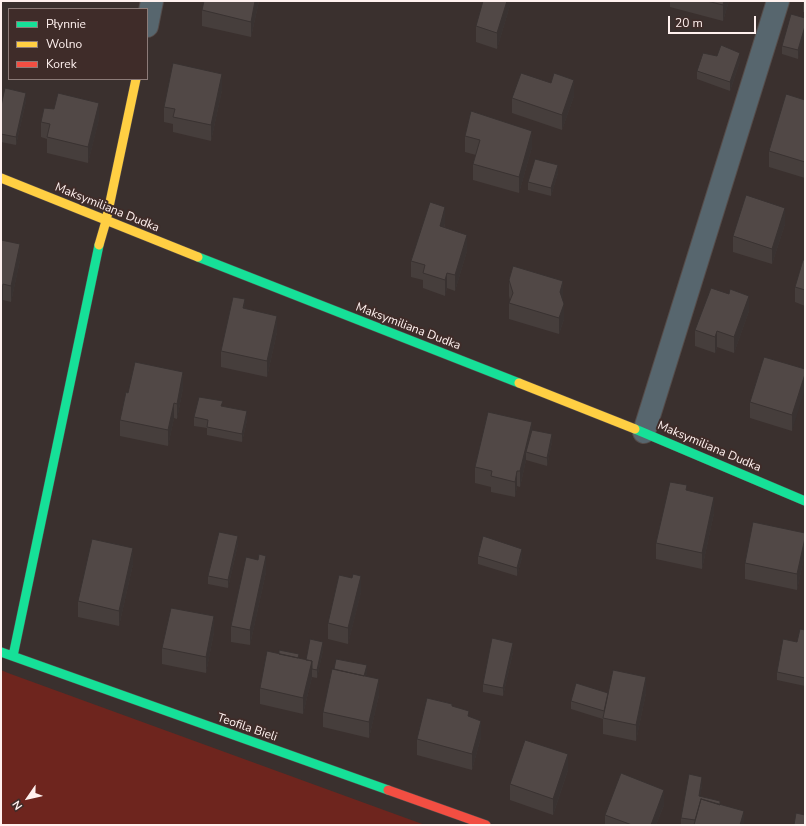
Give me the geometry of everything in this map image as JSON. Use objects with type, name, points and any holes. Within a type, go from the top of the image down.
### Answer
[{"type":"street","points":[[148,21],[152,1]]},
{"type":"street","points":[[644,432],[778,1]]},
{"type":"street","points":[[13,656],[96,254],[106,221],[136,80]]},
{"type":"street","name":"Maksymiliana Dudka","points":[[1,178],[106,221],[644,432],[805,502]]},
{"type":"street","name":"Teofila Bieli","points":[[1,652],[486,825]]},
{"type":"shaded area","points":[[1,670],[8,673],[425,825],[1,825]]},
{"type":"building","points":[[204,1],[255,1],[251,22],[202,10]]},
{"type":"building","points":[[483,1],[507,1],[497,33],[476,26]]},
{"type":"building","points":[[707,1],[724,1],[723,5]]},
{"type":"building","points":[[791,14],[805,18],[805,26],[798,50],[782,46]]},
{"type":"building","points":[[721,45],[740,53],[730,82],[697,71],[703,53],[717,56]]},
{"type":"building","points":[[173,63],[222,74],[211,125],[173,117],[175,109],[164,107]]},
{"type":"building","points":[[521,73],[551,83],[554,73],[574,80],[562,115],[512,98]]},
{"type":"building","points":[[5,88],[26,93],[16,137],[1,134],[1,106]]},
{"type":"building","points":[[58,93],[99,103],[88,147],[47,137],[50,124],[41,122],[44,108],[54,109]]},
{"type":"building","points":[[786,94],[805,100],[805,162],[769,151]]},
{"type":"building","points":[[471,111],[532,131],[519,177],[473,164],[480,140],[465,136]]},
{"type":"building","points":[[535,159],[558,165],[551,188],[528,182]]},
{"type":"building","points":[[746,195],[785,208],[772,249],[733,236]]},
{"type":"building","points":[[430,202],[445,207],[440,226],[467,235],[455,275],[447,273],[445,280],[423,273],[425,265],[411,261]]},
{"type":"building","points":[[1,240],[20,244],[11,286],[3,284],[1,295]]},
{"type":"building","points":[[803,260],[805,260],[805,290],[795,287]]},
{"type":"building","points":[[513,266],[563,281],[560,292],[564,304],[559,318],[509,303],[513,293],[509,280]]},
{"type":"building","points":[[711,288],[729,294],[730,289],[749,296],[734,337],[717,331],[715,337],[695,330]]},
{"type":"building","points":[[233,297],[245,299],[243,308],[277,316],[267,361],[221,351]]},
{"type":"building","points":[[764,357],[805,369],[805,374],[792,415],[750,402]]},
{"type":"building","points":[[135,362],[183,372],[177,404],[174,403],[168,430],[120,420],[126,392],[128,393]]},
{"type":"building","points":[[199,397],[223,401],[221,406],[247,411],[242,434],[207,427],[208,420],[194,417]]},
{"type":"building","points":[[488,412],[532,422],[520,471],[517,471],[515,482],[491,476],[492,471],[475,467]]},
{"type":"building","points":[[532,430],[552,434],[547,458],[526,452]]},
{"type":"building","points":[[670,482],[687,485],[686,490],[714,497],[702,553],[656,543]]},
{"type":"building","points":[[753,522],[805,533],[797,574],[745,563]]},
{"type":"building","points":[[219,532],[238,536],[228,580],[208,576]]},
{"type":"building","points":[[483,536],[522,549],[517,568],[478,556]]},
{"type":"building","points":[[92,539],[133,548],[119,611],[78,601]]},
{"type":"building","points":[[259,554],[266,556],[250,630],[231,626],[246,557],[258,560]]},
{"type":"building","points":[[353,574],[361,576],[348,628],[328,623],[339,575],[352,578]]},
{"type":"building","points":[[171,608],[214,616],[206,657],[162,648]]},
{"type":"building","points":[[800,629],[805,630],[805,678],[777,672],[783,639],[797,642]]},
{"type":"building","points":[[492,638],[513,643],[503,688],[483,684]]},
{"type":"building","points":[[310,639],[323,642],[317,670],[312,669],[312,661],[306,660]]},
{"type":"building","points":[[279,650],[299,654],[298,658],[279,654]]},
{"type":"building","points":[[267,651],[312,661],[303,698],[260,688]]},
{"type":"building","points":[[336,659],[367,665],[364,676],[334,669]]},
{"type":"building","points":[[332,669],[379,679],[369,722],[323,712]]},
{"type":"building","points":[[613,670],[646,677],[636,725],[603,718]]},
{"type":"building","points":[[576,683],[608,693],[604,711],[571,701]]},
{"type":"building","points":[[427,698],[452,704],[452,706],[469,711],[468,716],[481,721],[472,754],[417,739]]},
{"type":"building","points":[[525,740],[568,754],[553,799],[510,784]]},
{"type":"building","points":[[621,773],[664,790],[651,825],[632,825],[605,815]]},
{"type":"building","points":[[689,774],[702,777],[699,796],[720,801],[720,805],[701,799],[695,820],[681,818]]},
{"type":"building","points":[[701,799],[744,811],[740,825],[694,825]]},
{"type":"building","points":[[796,813],[805,815],[805,825],[794,825]]},
{"type":"traffic: fast","points":[[13,656],[99,245]]},
{"type":"traffic: fast","points":[[198,257],[519,383]]},
{"type":"traffic: fast","points":[[635,429],[805,501]]},
{"type":"traffic: fast","points":[[1,652],[388,790]]},
{"type":"traffic: slow","points":[[99,245],[106,221],[136,80]]},
{"type":"traffic: slow","points":[[1,178],[198,257]]},
{"type":"traffic: slow","points":[[519,383],[635,429]]},
{"type":"traffic: jam","points":[[388,790],[486,825]]}]
